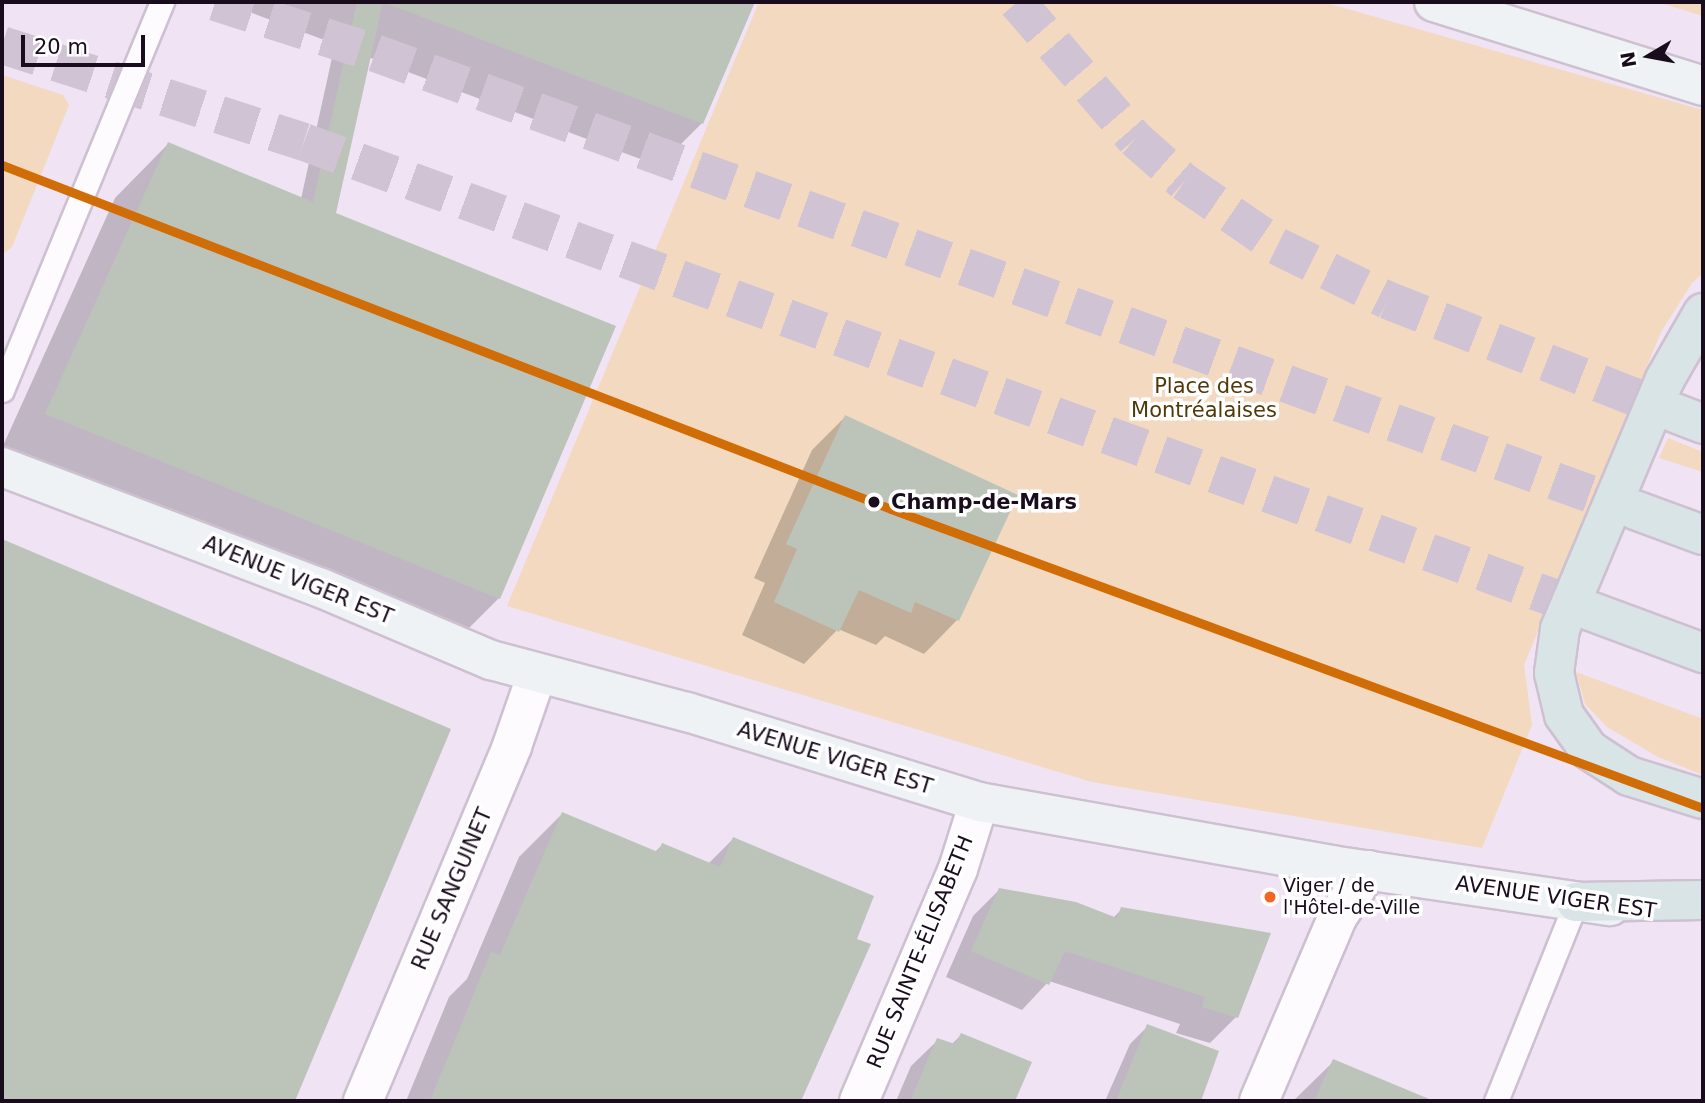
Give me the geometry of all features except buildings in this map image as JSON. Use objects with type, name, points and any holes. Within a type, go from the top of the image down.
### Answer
[{"type":"highway","points":[[1703,313],[1665,379],[1560,629],[1554,673],[1564,715],[1588,750],[1617,771],[1703,799]]},
{"type":"highway","points":[[1635,510],[1703,535]]},
{"type":"highway","points":[[1590,611],[1703,653]]},
{"type":"highway","points":[[1576,902],[1703,900]]},
{"type":"main road","points":[[1434,2],[1703,86]]},
{"type":"main road","name":"AVENUE VIGER EST","points":[[2,467],[537,674],[687,712],[979,802],[1368,870],[1576,902],[1703,918]]},
{"type":"street","name":"RUE SANGUINET","points":[[363,1101],[512,746],[537,674]]},
{"type":"street","name":"RUE SAINTE-ÉLISABETH","points":[[859,1101],[958,869],[979,802]]},
{"type":"street","points":[[1259,1101],[1338,916],[1368,870]]},
{"type":"lane","points":[[2,390],[162,2]]},
{"type":"lane","points":[[1496,1101],[1576,902]]},
{"type":"green space","name":"Place des Montréalaises","points":[[759,2],[1323,2],[1703,110],[1703,273],[1692,283],[1661,332],[1524,665],[1532,725],[1482,848],[1092,782],[507,606]]},
{"type":"green space","points":[[1657,2],[1703,2],[1703,16]]},
{"type":"green space","points":[[2,75],[63,95],[69,105],[12,247],[2,255]]},
{"type":"green space","points":[[1668,438],[1703,452],[1703,472],[1659,458]]},
{"type":"green space","points":[[1576,672],[1703,719],[1703,775],[1658,757],[1607,727],[1585,704]]},
{"type":"tunnel","points":[[215,2],[375,53],[1635,510]]},
{"type":"tunnel","points":[[1017,2],[1135,139],[1184,182],[1277,246],[1387,300],[1675,413]]},
{"type":"tunnel","points":[[2,45],[304,142],[1590,611]]},
{"type":"transit line","points":[[2,165],[891,509],[1703,808]]},
{"type":"place","name":"Champ-de-Mars","points":[[874,502]]},
{"type":"place","name":"Viger / de l'Hôtel-de-Ville","points":[[1270,897]]}]
